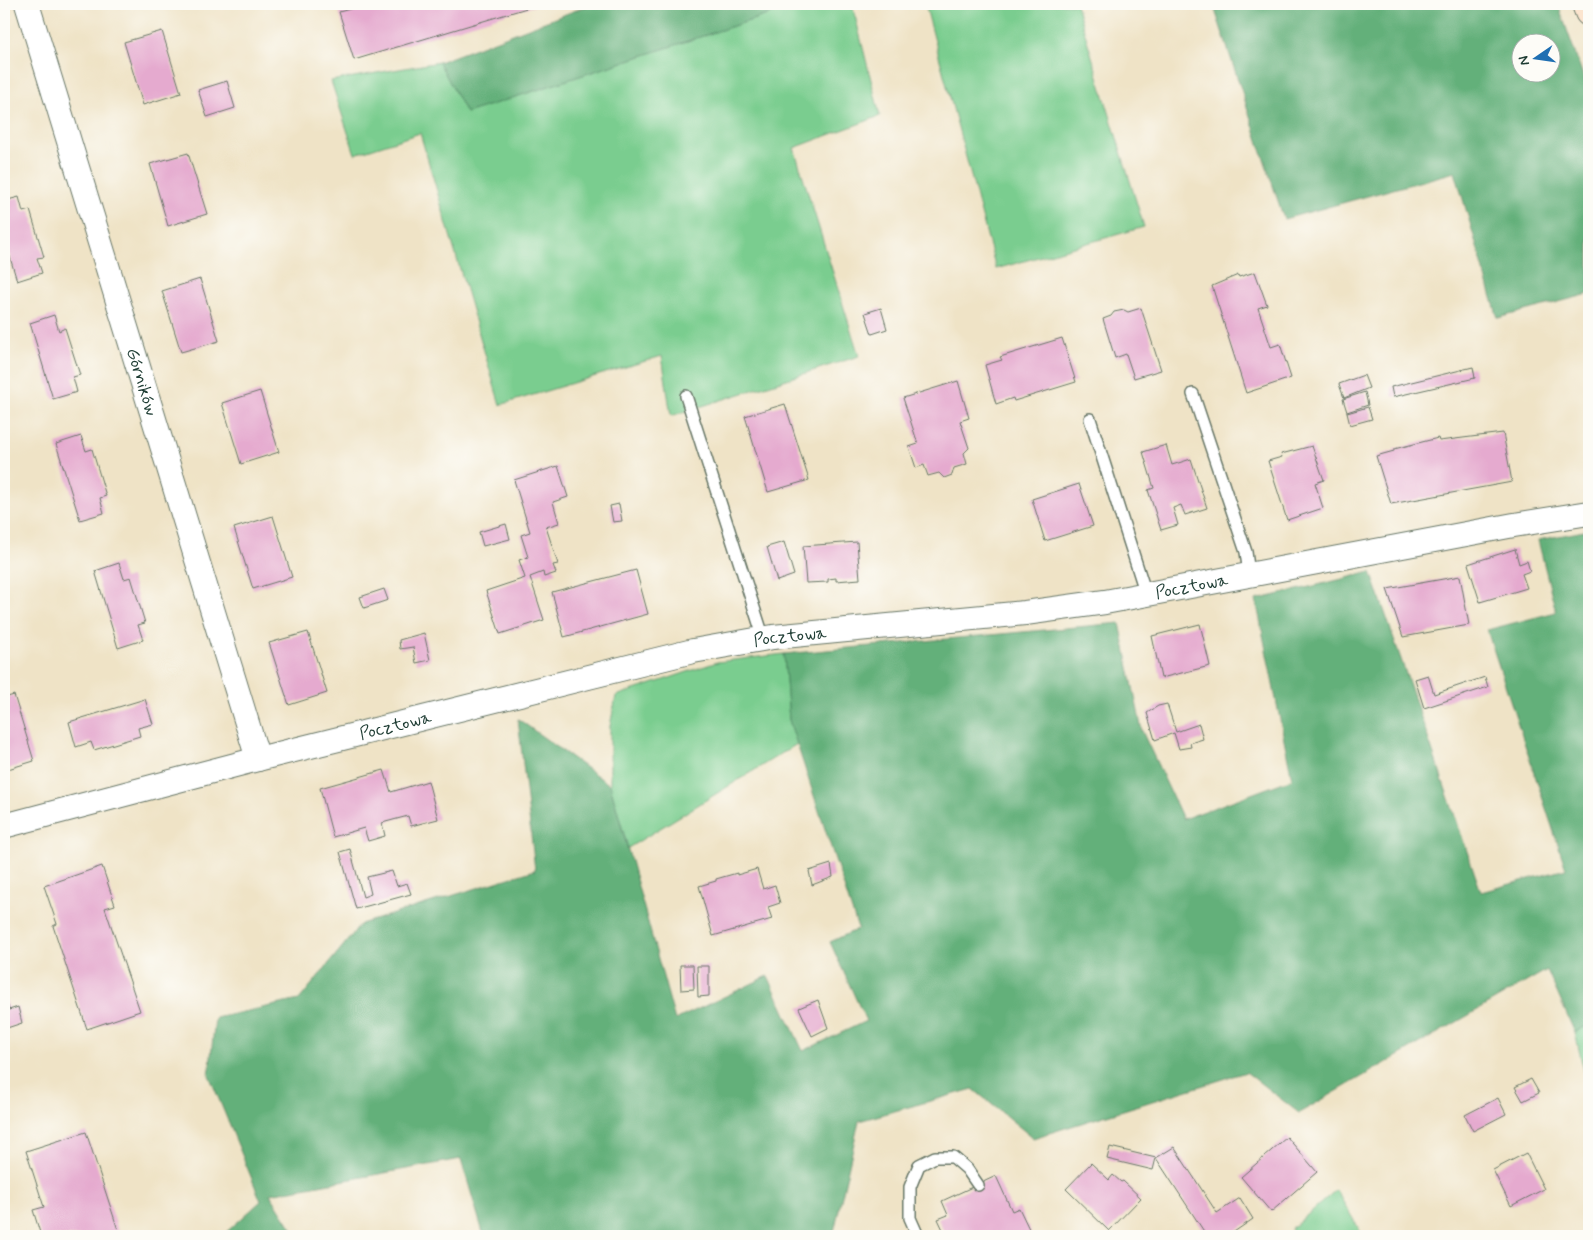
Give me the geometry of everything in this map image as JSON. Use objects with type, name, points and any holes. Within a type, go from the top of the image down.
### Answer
[{"type":"street","name":"Górników","points":[[28,4],[258,759]]},
{"type":"street","points":[[1586,4],[1589,12]]},
{"type":"street","name":"Pocztowa","points":[[4,826],[258,759],[693,650],[764,639],[1025,614],[1105,602],[1514,525],[1589,513]]},
{"type":"lane","points":[[1193,394],[1246,552],[1249,574]]},
{"type":"lane","points":[[686,396],[764,639]]},
{"type":"lane","points":[[1090,418],[1146,594]]},
{"type":"lane","points":[[918,1236],[910,1218],[910,1187],[919,1165],[935,1157],[953,1157],[968,1169],[978,1184]]},
{"type":"green space","points":[[592,4],[801,4],[466,113],[439,62]]},
{"type":"green space","points":[[801,4],[852,4],[880,116],[794,148],[859,356],[671,416],[662,356],[500,405],[420,133],[355,154],[331,81],[439,62],[466,113]]},
{"type":"green space","points":[[925,4],[1076,4],[1144,227],[996,269]]},
{"type":"green space","points":[[1213,4],[1558,4],[1589,93],[1589,294],[1498,318],[1455,172],[1284,219]]},
{"type":"green space","points":[[1589,530],[1589,1024],[1575,1033],[1547,970],[1299,1113],[1246,1072],[1033,1138],[973,1089],[859,1121],[833,1236],[484,1236],[461,1159],[270,1194],[297,1236],[222,1236],[261,1201],[209,1075],[215,1018],[299,1000],[361,924],[535,870],[518,719],[610,785],[675,1020],[768,976],[803,1051],[866,1021],[830,942],[858,929],[789,720],[784,654],[1120,623],[1142,731],[1183,819],[1292,779],[1256,600],[1371,572],[1481,892],[1566,869],[1487,630],[1556,612],[1538,540]]},
{"type":"green space","points":[[784,654],[789,720],[797,744],[628,848],[610,785],[610,726],[616,696],[717,662]]},
{"type":"green space","points":[[1589,1024],[1589,1092],[1575,1033]]},
{"type":"green space","points":[[1336,1190],[1363,1236],[1295,1236],[1291,1229]]},
{"type":"building","points":[[368,4],[540,4],[354,60],[339,12]]},
{"type":"building","points":[[162,31],[181,93],[143,105],[124,42]]},
{"type":"building","points":[[227,81],[235,108],[207,117],[198,90]]},
{"type":"building","points":[[4,127],[8,138],[4,139]]},
{"type":"building","points":[[188,153],[207,214],[168,226],[150,164]]},
{"type":"building","points":[[19,197],[23,212],[30,210],[44,257],[37,258],[42,273],[17,281],[4,237],[4,201]]},
{"type":"building","points":[[1255,272],[1267,305],[1258,308],[1271,347],[1280,344],[1291,378],[1246,393],[1212,286],[1238,275],[1239,277]]},
{"type":"building","points":[[200,279],[219,341],[181,352],[162,291]]},
{"type":"building","points":[[881,308],[887,329],[872,334],[865,313]]},
{"type":"building","points":[[1141,308],[1161,370],[1134,378],[1126,354],[1115,358],[1103,319],[1111,316],[1114,312],[1124,310],[1128,312]]},
{"type":"building","points":[[54,315],[59,331],[65,328],[80,375],[73,377],[77,392],[53,399],[30,323]]},
{"type":"building","points":[[1062,338],[1076,382],[1014,401],[1013,398],[996,404],[985,365],[1002,360],[1000,357]]},
{"type":"building","points":[[1473,367],[1475,378],[1393,397],[1391,387]]},
{"type":"building","points":[[1364,375],[1369,388],[1344,398],[1339,384]]},
{"type":"building","points":[[958,381],[969,418],[960,421],[969,448],[964,453],[967,464],[954,468],[952,475],[944,478],[939,473],[928,476],[924,465],[916,468],[909,447],[918,444],[903,398]]},
{"type":"building","points":[[260,391],[279,452],[241,464],[222,403]]},
{"type":"building","points":[[1365,392],[1368,405],[1347,412],[1343,399]]},
{"type":"building","points":[[785,404],[809,480],[768,492],[745,416]]},
{"type":"building","points":[[1368,407],[1372,419],[1350,425],[1347,413]]},
{"type":"building","points":[[1503,433],[1512,482],[1391,504],[1376,456],[1394,451],[1394,449],[1438,438],[1439,441]]},
{"type":"building","points":[[81,436],[86,451],[92,449],[106,496],[100,498],[104,513],[80,520],[56,444]]},
{"type":"building","points":[[1166,445],[1172,465],[1191,459],[1207,508],[1185,515],[1181,505],[1173,508],[1178,525],[1161,530],[1148,490],[1154,488],[1143,452]]},
{"type":"building","points":[[1312,446],[1324,480],[1315,483],[1323,508],[1287,520],[1268,461],[1282,457],[1281,454]]},
{"type":"building","points":[[558,466],[568,497],[553,502],[559,523],[546,527],[558,564],[553,565],[556,573],[544,577],[543,572],[530,577],[544,620],[500,634],[486,591],[525,578],[519,560],[528,557],[521,535],[530,532],[514,480]]},
{"type":"building","points":[[1079,484],[1093,526],[1045,541],[1032,499]]},
{"type":"building","points":[[619,504],[622,521],[613,522],[610,506]]},
{"type":"building","points":[[273,516],[292,577],[253,589],[234,528]]},
{"type":"building","points":[[506,524],[510,539],[483,546],[479,532]]},
{"type":"building","points":[[784,542],[794,575],[777,581],[767,547]]},
{"type":"building","points":[[857,542],[860,579],[836,581],[836,578],[828,579],[828,582],[806,583],[803,546]]},
{"type":"building","points":[[1515,549],[1519,564],[1527,561],[1530,571],[1522,574],[1527,588],[1480,602],[1468,564]]},
{"type":"building","points":[[119,563],[124,579],[131,577],[145,623],[138,625],[143,640],[118,648],[95,571]]},
{"type":"building","points":[[636,570],[648,614],[564,637],[552,592]]},
{"type":"building","points":[[1460,576],[1469,625],[1403,637],[1387,589]]},
{"type":"building","points":[[384,589],[388,600],[364,608],[360,597]]},
{"type":"building","points":[[1200,624],[1210,666],[1161,678],[1152,636]]},
{"type":"building","points":[[308,632],[327,693],[289,705],[269,643]]},
{"type":"building","points":[[424,633],[430,660],[416,663],[413,647],[400,649],[399,640]]},
{"type":"building","points":[[1428,675],[1434,694],[1485,677],[1488,687],[1424,708],[1415,679]]},
{"type":"building","points":[[14,695],[34,761],[8,769],[4,756],[4,698]]},
{"type":"building","points":[[145,699],[153,724],[138,728],[140,736],[94,750],[91,742],[76,747],[69,722]]},
{"type":"building","points":[[1167,704],[1176,732],[1199,724],[1203,739],[1190,743],[1191,747],[1179,749],[1174,733],[1155,740],[1147,713],[1158,706]]},
{"type":"building","points":[[384,770],[391,792],[428,781],[438,819],[411,826],[408,816],[382,823],[385,836],[368,841],[364,828],[333,837],[320,788]]},
{"type":"building","points":[[350,849],[363,897],[371,894],[367,877],[392,871],[397,886],[407,883],[411,894],[356,909],[340,852]]},
{"type":"building","points":[[831,864],[833,877],[812,885],[809,871]]},
{"type":"building","points":[[102,866],[115,905],[105,908],[140,1011],[87,1029],[53,926],[57,924],[44,886]]},
{"type":"building","points":[[757,869],[763,889],[775,885],[780,903],[768,907],[772,919],[713,936],[699,886],[716,881],[716,879]]},
{"type":"building","points":[[680,965],[693,965],[694,989],[681,990]]},
{"type":"building","points":[[697,966],[709,966],[709,996],[698,997]]},
{"type":"building","points":[[4,994],[9,1010],[18,1007],[22,1023],[4,1029]]},
{"type":"building","points":[[818,1000],[828,1028],[812,1036],[799,1008]]},
{"type":"building","points":[[1531,1079],[1539,1093],[1523,1101],[1515,1087]]},
{"type":"building","points":[[1498,1098],[1506,1114],[1473,1131],[1465,1115]]},
{"type":"building","points":[[86,1132],[120,1236],[41,1236],[33,1210],[44,1207],[26,1151]]},
{"type":"building","points":[[1287,1137],[1317,1172],[1271,1212],[1241,1177]]},
{"type":"building","points":[[1110,1147],[1156,1158],[1153,1170],[1107,1159]]},
{"type":"building","points":[[1174,1147],[1217,1213],[1240,1198],[1253,1219],[1228,1236],[1207,1236],[1156,1158]]},
{"type":"building","points":[[1526,1153],[1544,1189],[1511,1206],[1493,1170]]},
{"type":"building","points":[[1091,1163],[1109,1180],[1113,1175],[1121,1182],[1123,1181],[1141,1198],[1109,1231],[1066,1189]]},
{"type":"building","points":[[996,1176],[1012,1211],[1019,1208],[1031,1233],[1025,1236],[946,1236],[938,1219],[948,1215],[942,1201]]}]
